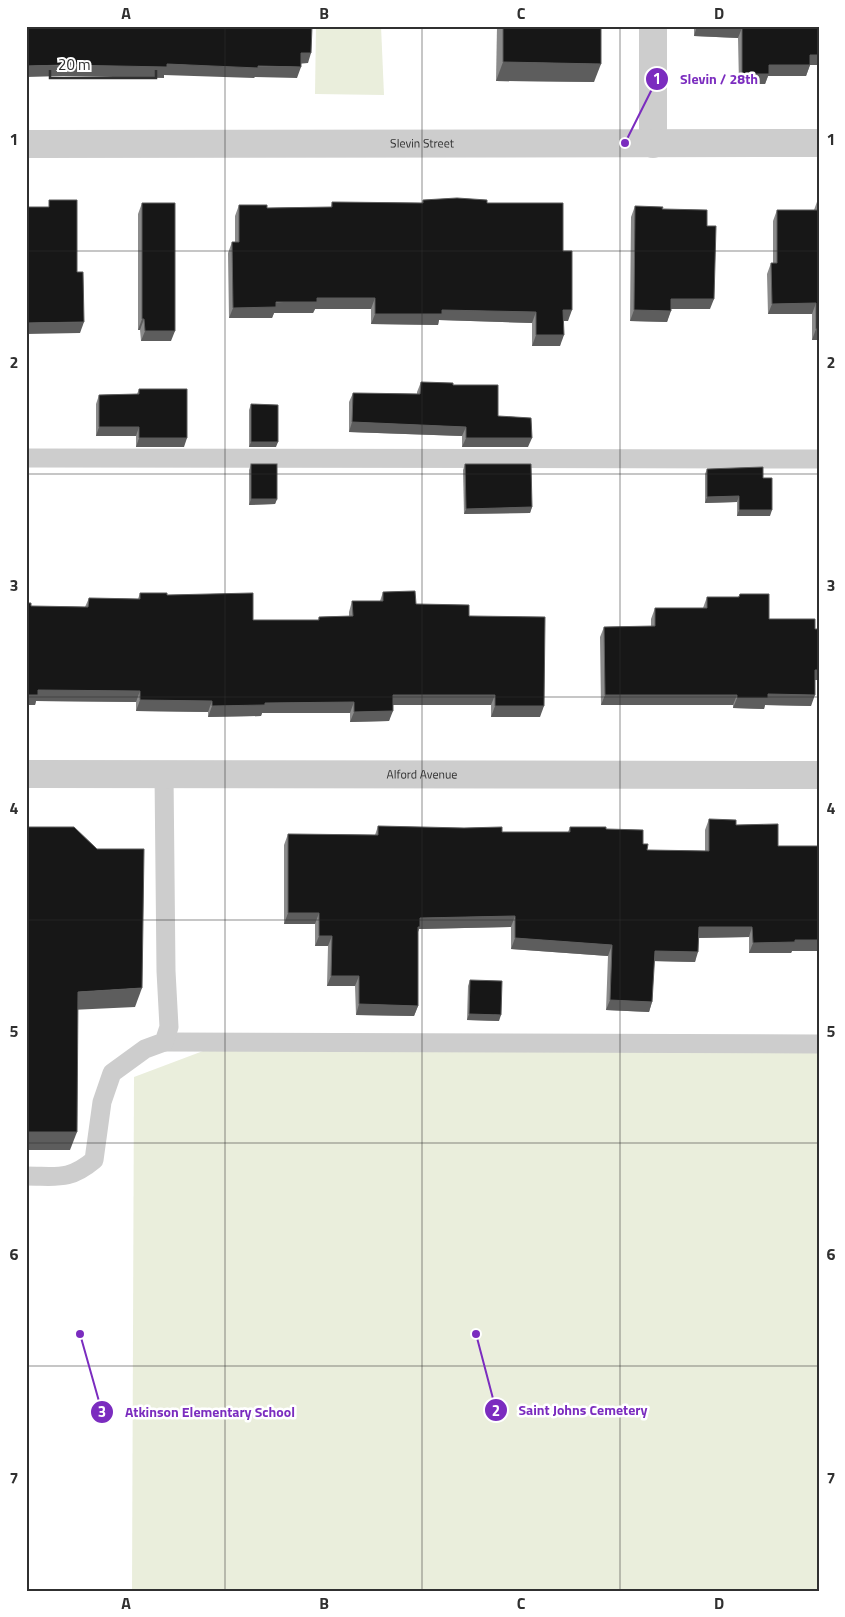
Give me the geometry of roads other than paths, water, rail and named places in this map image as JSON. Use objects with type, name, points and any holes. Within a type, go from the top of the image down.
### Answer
[{"type":"street","points":[[653,26],[653,144]]},
{"type":"street","name":"Slevin Street","points":[[26,144],[819,144]]},
{"type":"street","name":"Alford Avenue","points":[[26,774],[819,775]]},
{"type":"lane","points":[[26,458],[819,459]]},
{"type":"lane","points":[[164,774],[166,971],[169,1027],[164,1042]]},
{"type":"lane","points":[[26,1176],[68,1176],[80,1171],[94,1160],[102,1102],[112,1073],[145,1049],[164,1042],[819,1044]]},
{"type":"place","name":"Slevin / 28th","points":[[625,143]]},
{"type":"place","name":"Atkinson Elementary School","points":[[80,1334]]},
{"type":"place","name":"Saint Johns Cemetery","points":[[476,1334]]}]
